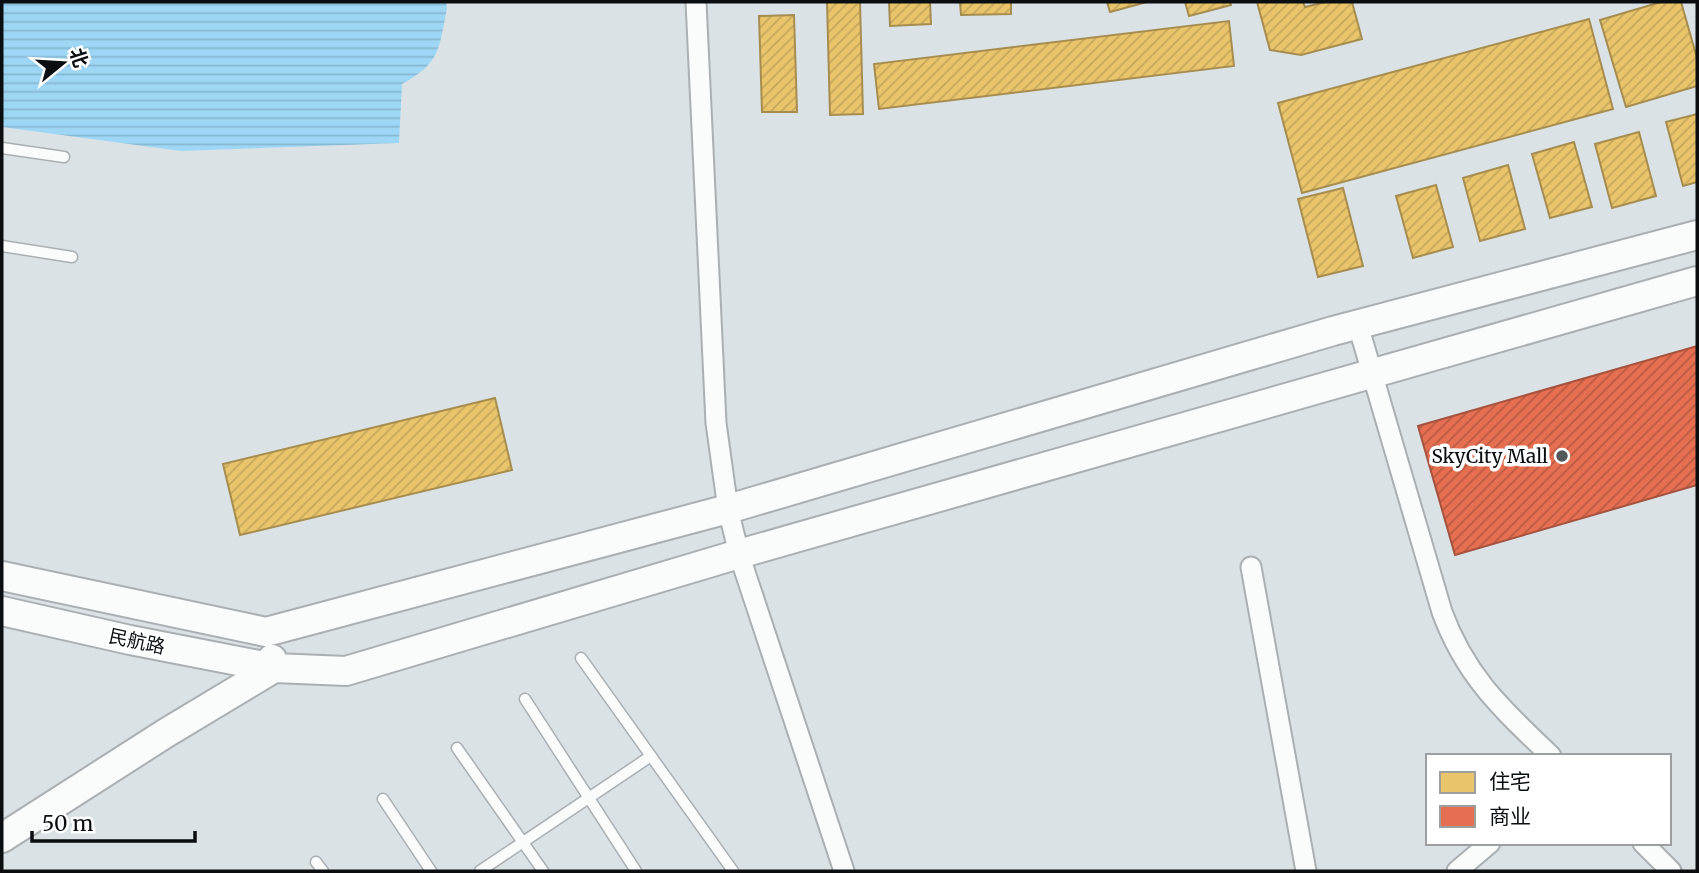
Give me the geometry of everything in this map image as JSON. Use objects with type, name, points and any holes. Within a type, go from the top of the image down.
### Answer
[{"type":"main road","points":[[2,838],[166,733],[274,668],[266,632],[728,509],[1357,325],[1697,235]]},
{"type":"main road","name":"民航路","points":[[2,611],[130,640],[274,668],[346,671],[739,554],[1697,281]]},
{"type":"main road","name":"民航路","points":[[2,576],[266,632]]},
{"type":"street","points":[[696,2],[716,423],[728,509],[739,554],[844,871]]},
{"type":"street","points":[[1357,325],[1442,611],[1456,647],[1476,680],[1549,754]]},
{"type":"street","points":[[1251,567],[1306,871]]},
{"type":"street","points":[[1457,871],[1488,845]]},
{"type":"street","points":[[1645,845],[1671,871]]},
{"type":"lane","points":[[2,148],[64,157]]},
{"type":"lane","points":[[2,246],[72,257]]},
{"type":"lane","points":[[581,658],[733,871]]},
{"type":"lane","points":[[525,699],[587,799],[636,871]]},
{"type":"lane","points":[[457,748],[543,871]]},
{"type":"lane","points":[[480,871],[651,756]]},
{"type":"lane","points":[[383,799],[431,871]]},
{"type":"lane","points":[[316,862],[323,871]]},
{"type":"water","points":[[2,2],[446,2],[447,8],[436,53],[424,69],[402,84],[399,143],[181,151],[2,127]]},
{"type":"building: 住宅","points":[[827,2],[860,2],[863,114],[830,115]]},
{"type":"building: 住宅","points":[[889,2],[930,2],[931,24],[890,26]]},
{"type":"building: 住宅","points":[[960,2],[1011,2],[1011,14],[961,15]]},
{"type":"building: 住宅","points":[[1107,2],[1147,2],[1110,12]]},
{"type":"building: 住宅","points":[[1185,2],[1230,2],[1231,5],[1189,16]]},
{"type":"building: 住宅","points":[[1257,2],[1303,2],[1305,7],[1326,2],[1352,2],[1362,39],[1301,55],[1270,50]]},
{"type":"building: 住宅","points":[[1661,2],[1681,2],[1697,58],[1697,86],[1626,107],[1600,20]]},
{"type":"building: 住宅","points":[[794,15],[797,112],[762,112],[759,16]]},
{"type":"building: 住宅","points":[[1589,19],[1613,109],[1302,193],[1278,103]]},
{"type":"building: 住宅","points":[[1229,21],[1234,66],[879,109],[874,64]]},
{"type":"building: 住宅","points":[[1697,114],[1697,182],[1683,186],[1666,122]]},
{"type":"building: 住宅","points":[[1639,132],[1656,196],[1612,208],[1595,144]]},
{"type":"building: 住宅","points":[[1574,142],[1592,207],[1550,218],[1532,154]]},
{"type":"building: 住宅","points":[[1508,165],[1525,229],[1480,241],[1463,178]]},
{"type":"building: 住宅","points":[[1436,185],[1453,247],[1413,258],[1396,196]]},
{"type":"building: 住宅","points":[[1343,188],[1363,266],[1318,277],[1298,199]]},
{"type":"building: 住宅","points":[[495,398],[512,470],[240,535],[223,464]]},
{"type":"building: 商业","name":"SkyCity Mall","points":[[1697,346],[1697,485],[1455,555],[1418,426]]},
{"type":"place","name":"SkyCity Mall","points":[[1562,456]]}]
